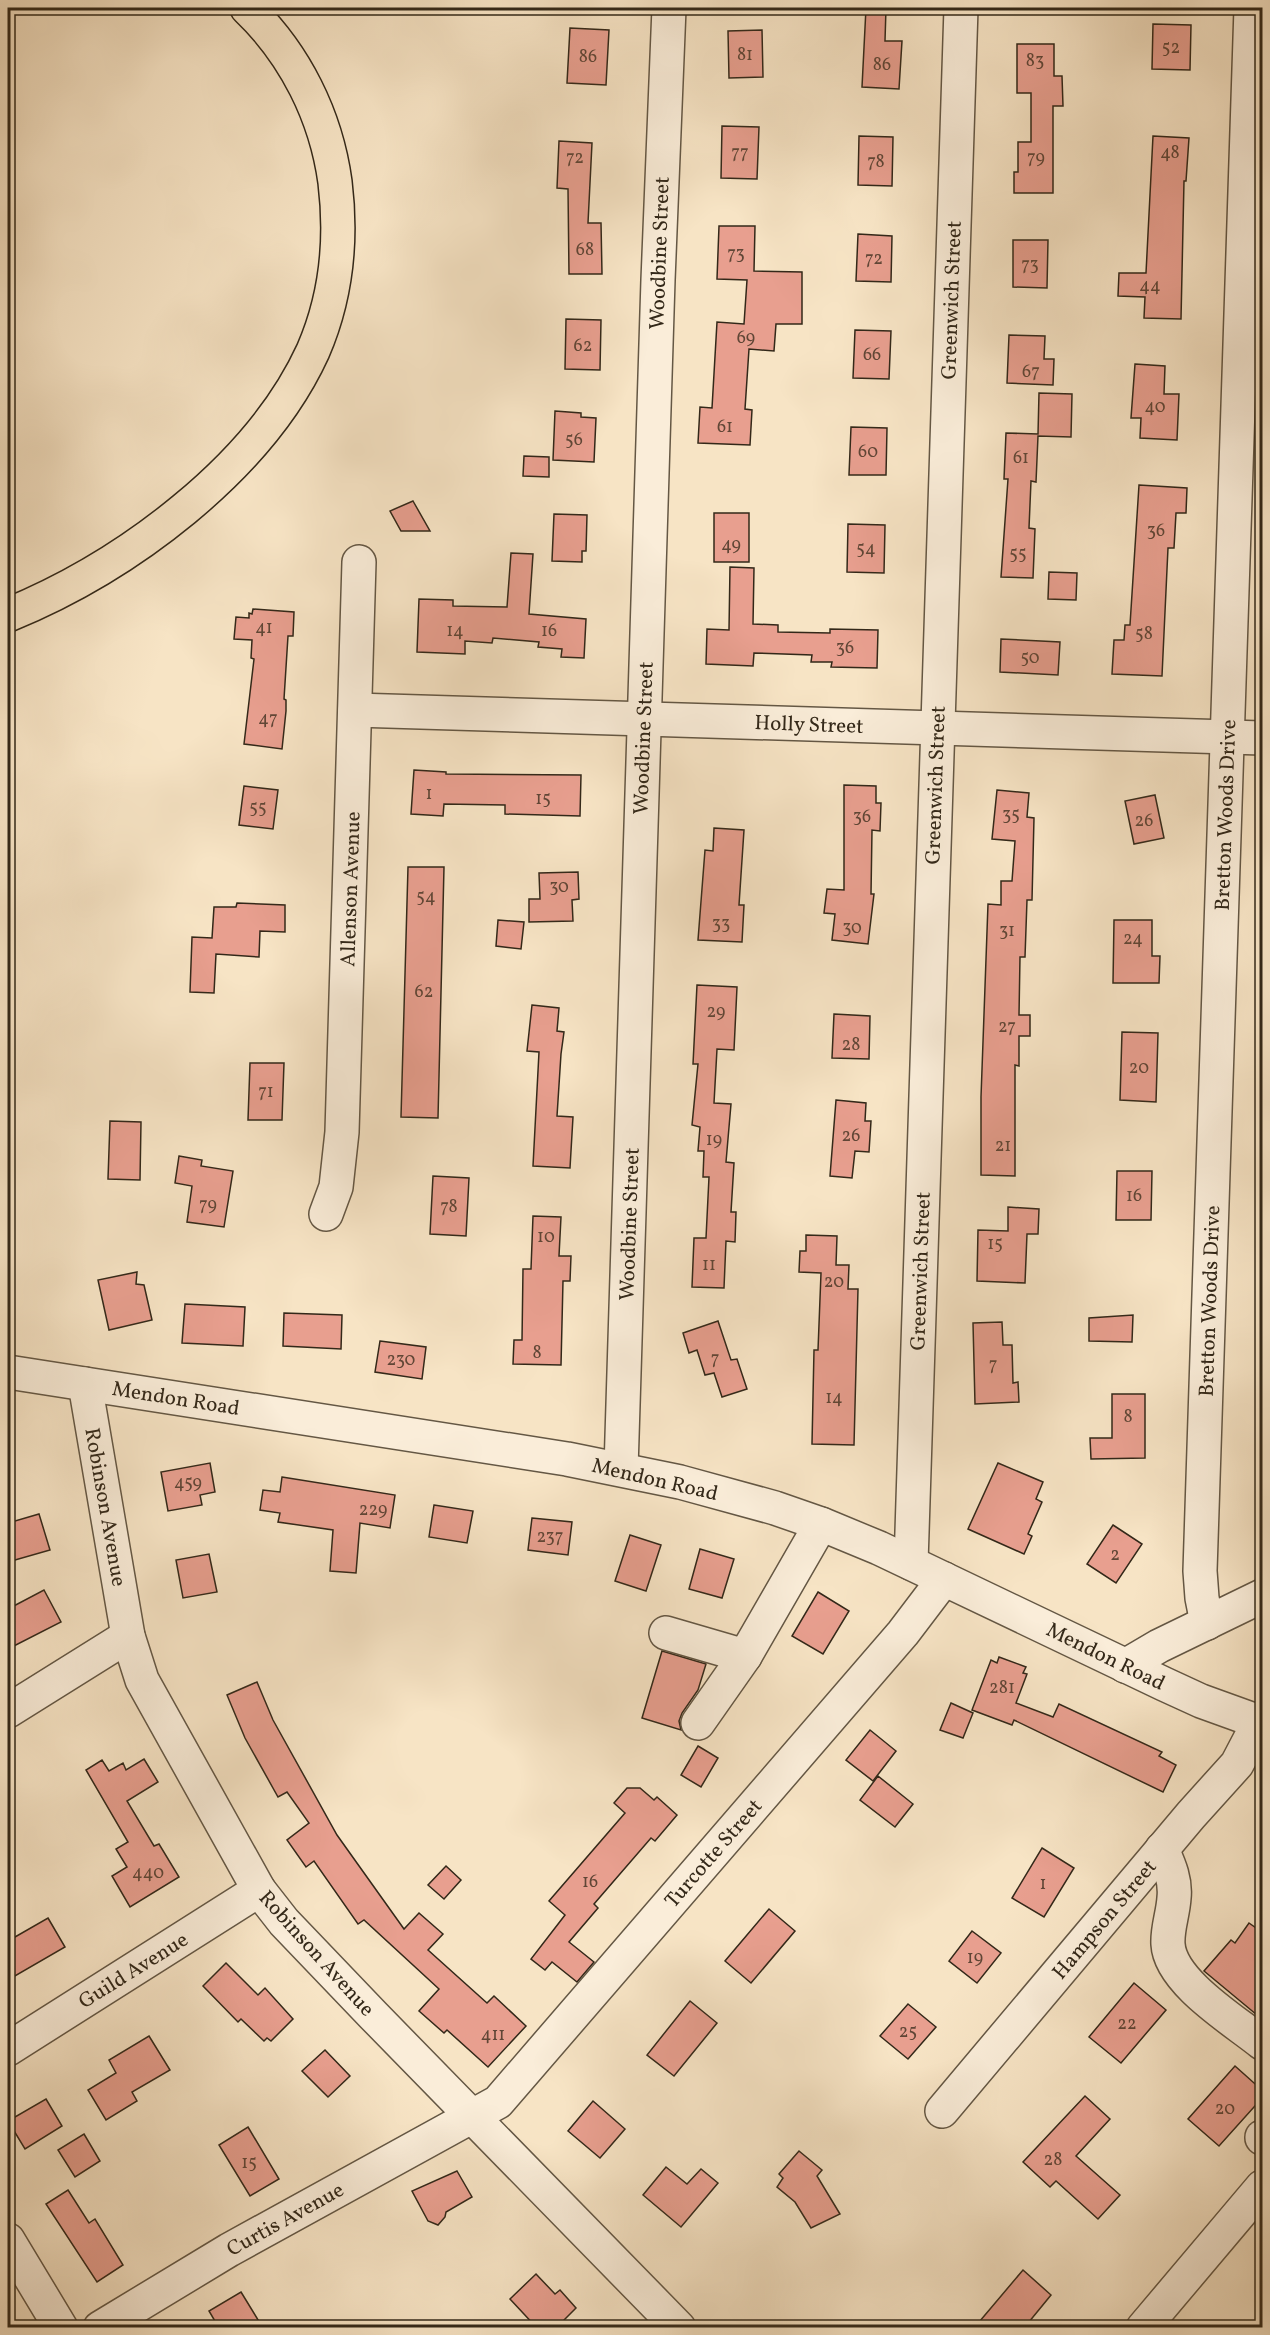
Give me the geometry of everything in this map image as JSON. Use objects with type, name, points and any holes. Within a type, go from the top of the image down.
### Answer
[{"type":"highway","points":[[8,615],[71,586],[116,560],[159,529],[202,493],[270,421],[293,387],[313,350],[331,293],[338,255],[338,213],[334,172],[320,119],[302,81],[282,47],[247,8]]},
{"type":"street","name":"Woodbine Street","points":[[621,1469],[669,8]]},
{"type":"street","name":"Greenwich Street","points":[[911,1563],[936,728],[961,8]]},
{"type":"street","name":"Bretton Woods Drive","points":[[1207,1623],[1200,1571],[1251,8]]},
{"type":"street","name":"Allenson Avenue","points":[[326,1214],[337,1178],[342,1132],[359,562]]},
{"type":"street","name":"Holly Street","points":[[355,710],[1263,738]]},
{"type":"street","name":"Mendon Road","points":[[8,1372],[621,1469],[775,1508],[821,1524],[911,1563],[1201,1701],[1261,1723]]},
{"type":"street","name":"Robinson Avenue","points":[[85,1384],[128,1636],[142,1680],[259,1890],[300,1939],[472,2115],[667,2324]]},
{"type":"street","points":[[699,1723],[745,1656],[821,1524]]},
{"type":"street","name":"Turcotte Street","points":[[472,2115],[498,2102],[903,1633],[944,1579]]},
{"type":"street","points":[[1125,1666],[1153,1649],[1263,1596]]},
{"type":"street","points":[[666,1633],[745,1656]]},
{"type":"street","points":[[8,1711],[128,1636]]},
{"type":"street","name":"Hampson Street","points":[[942,2111],[1162,1849],[1237,1764],[1261,1723]]},
{"type":"street","points":[[1162,1849],[1173,1878],[1174,1889],[1168,1945],[1174,1964],[1195,1989],[1263,2043]]},
{"type":"street","name":"Guild Avenue","points":[[8,2049],[259,1890]]},
{"type":"street","name":"Curtis Avenue","points":[[100,2328],[229,2250],[472,2115]]},
{"type":"street","points":[[1143,2328],[1263,2187]]},
{"type":"street","points":[[8,2240],[61,2328]]},
{"type":"building","points":[[866,8],[886,8],[885,41],[902,41],[899,89],[862,87]]},
{"type":"building","points":[[1153,24],[1191,25],[1190,70],[1152,69]]},
{"type":"building","points":[[570,28],[609,30],[606,85],[567,83]]},
{"type":"building","points":[[762,30],[763,77],[729,78],[728,31]]},
{"type":"building","points":[[1017,44],[1054,44],[1054,76],[1062,76],[1063,106],[1053,106],[1053,193],[1014,193],[1014,172],[1018,172],[1018,142],[1031,142],[1031,93],[1017,93]]},
{"type":"building","points":[[722,126],[759,127],[757,179],[721,178]]},
{"type":"building","points":[[859,136],[893,137],[892,186],[858,185]]},
{"type":"building","points":[[1153,136],[1189,138],[1186,181],[1184,181],[1181,319],[1144,318],[1145,297],[1118,296],[1119,273],[1146,273]]},
{"type":"building","points":[[559,141],[592,143],[588,223],[601,223],[602,274],[569,274],[568,189],[557,188]]},
{"type":"building","points":[[719,226],[755,226],[754,271],[802,272],[802,324],[776,324],[774,351],[749,349],[745,409],[752,410],[750,445],[698,443],[700,407],[712,408],[717,322],[744,324],[747,280],[717,279]]},
{"type":"building","points":[[858,234],[892,236],[891,282],[856,281]]},
{"type":"building","points":[[1013,240],[1048,240],[1047,288],[1013,287]]},
{"type":"building","points":[[566,319],[601,320],[600,370],[565,369]]},
{"type":"building","points":[[855,330],[891,331],[889,379],[853,378]]},
{"type":"building","points":[[1009,335],[1045,336],[1044,359],[1054,359],[1053,385],[1007,383]]},
{"type":"building","points":[[1135,364],[1165,366],[1164,394],[1179,394],[1177,440],[1140,438],[1141,418],[1131,418]]},
{"type":"building","points":[[1039,393],[1072,394],[1071,437],[1038,436],[1036,482],[1031,481],[1029,528],[1035,529],[1033,578],[1001,577],[1008,479],[1004,479],[1006,433],[1038,434]]},
{"type":"building","points":[[555,411],[581,413],[581,417],[596,418],[594,462],[553,460]]},
{"type":"building","points":[[851,427],[887,428],[886,475],[849,475]]},
{"type":"building","points":[[524,456],[549,457],[549,477],[523,476]]},
{"type":"building","points":[[1139,485],[1187,488],[1186,513],[1176,513],[1174,548],[1168,548],[1162,676],[1112,674],[1114,640],[1124,640],[1125,625],[1130,625]]},
{"type":"building","points":[[413,501],[430,531],[401,531],[390,511]]},
{"type":"building","points":[[714,513],[749,513],[749,562],[714,562]]},
{"type":"building","points":[[554,514],[587,515],[586,551],[582,551],[582,562],[552,561]]},
{"type":"building","points":[[848,524],[885,525],[884,573],[847,572]]},
{"type":"building","points":[[511,553],[533,554],[529,614],[586,619],[584,658],[561,657],[562,649],[538,647],[539,642],[493,638],[492,643],[465,641],[465,654],[417,652],[419,599],[453,600],[453,606],[507,607]]},
{"type":"building","points":[[730,567],[754,568],[753,624],[778,625],[778,632],[830,633],[830,629],[878,630],[877,668],[831,667],[832,662],[811,662],[812,655],[754,653],[753,666],[706,664],[707,629],[729,630]]},
{"type":"building","points":[[1049,572],[1077,573],[1076,600],[1048,599]]},
{"type":"building","points":[[253,609],[294,612],[293,636],[288,636],[284,699],[286,700],[286,711],[282,749],[244,744],[254,659],[251,658],[252,640],[234,639],[236,617],[249,618],[249,613],[252,614]]},
{"type":"building","points":[[1001,639],[1060,642],[1058,675],[1000,672]]},
{"type":"building","points":[[414,770],[446,772],[446,774],[581,775],[580,816],[505,814],[505,805],[444,804],[443,816],[411,814]]},
{"type":"building","points":[[844,785],[876,786],[876,803],[881,803],[880,831],[872,830],[871,894],[874,894],[868,944],[832,940],[835,914],[824,913],[827,889],[844,890]]},
{"type":"building","points":[[244,786],[278,790],[273,829],[239,825]]},
{"type":"building","points":[[997,790],[1029,793],[1027,817],[1034,818],[1032,900],[1027,900],[1025,957],[1020,957],[1019,1015],[1030,1015],[1030,1036],[1019,1036],[1019,1066],[1015,1065],[1015,1176],[981,1175],[981,1097],[988,904],[1001,905],[1001,881],[1012,881],[1015,841],[992,839]]},
{"type":"building","points":[[1155,795],[1164,838],[1134,844],[1125,801]]},
{"type":"building","points":[[714,828],[744,830],[739,905],[744,905],[742,942],[698,940],[705,850],[713,851]]},
{"type":"building","points":[[408,867],[444,867],[438,1118],[401,1117]]},
{"type":"building","points":[[578,872],[579,899],[572,900],[573,921],[529,922],[529,899],[540,899],[539,873]]},
{"type":"building","points":[[237,903],[285,905],[285,932],[260,931],[259,957],[216,954],[214,993],[190,992],[192,937],[212,938],[214,907],[236,907]]},
{"type":"building","points":[[498,920],[524,922],[521,949],[496,946]]},
{"type":"building","points":[[1114,920],[1152,920],[1152,956],[1160,956],[1159,983],[1113,983]]},
{"type":"building","points":[[697,985],[737,987],[734,1050],[717,1049],[714,1103],[731,1104],[726,1162],[734,1163],[731,1212],[736,1212],[735,1242],[726,1241],[724,1288],[692,1287],[694,1238],[706,1238],[709,1177],[703,1177],[704,1151],[698,1151],[700,1127],[692,1125],[698,1064],[693,1064]]},
{"type":"building","points":[[532,1005],[559,1008],[557,1031],[564,1032],[557,1116],[573,1117],[570,1168],[533,1166],[539,1052],[527,1051]]},
{"type":"building","points":[[834,1014],[870,1016],[869,1059],[832,1058]]},
{"type":"building","points":[[1122,1032],[1158,1033],[1156,1102],[1120,1100]]},
{"type":"building","points":[[250,1063],[284,1063],[282,1120],[248,1120]]},
{"type":"building","points":[[836,1100],[866,1103],[865,1121],[871,1121],[869,1152],[855,1151],[852,1178],[830,1176]]},
{"type":"building","points":[[110,1121],[141,1122],[140,1180],[108,1179]]},
{"type":"building","points":[[179,1156],[202,1160],[201,1166],[233,1171],[224,1227],[187,1222],[192,1186],[175,1183]]},
{"type":"building","points":[[1117,1171],[1152,1171],[1151,1220],[1116,1220]]},
{"type":"building","points":[[433,1176],[469,1178],[466,1236],[430,1234]]},
{"type":"building","points":[[1008,1207],[1039,1209],[1038,1234],[1027,1234],[1025,1283],[977,1281],[978,1230],[1008,1231]]},
{"type":"building","points":[[533,1216],[561,1217],[559,1256],[571,1256],[570,1281],[563,1281],[561,1365],[513,1364],[514,1340],[522,1340],[523,1269],[531,1269]]},
{"type":"building","points":[[806,1235],[837,1236],[836,1265],[849,1265],[848,1289],[858,1289],[854,1445],[812,1444],[814,1350],[818,1350],[821,1273],[799,1272],[800,1251],[806,1251]]},
{"type":"building","points":[[137,1272],[136,1284],[144,1285],[152,1320],[109,1330],[98,1280]]},
{"type":"building","points":[[185,1304],[245,1307],[243,1346],[182,1343]]},
{"type":"building","points":[[284,1313],[342,1315],[341,1349],[283,1346]]},
{"type":"building","points":[[1133,1315],[1132,1342],[1089,1341],[1089,1318]]},
{"type":"building","points":[[718,1321],[731,1360],[737,1359],[747,1389],[722,1397],[714,1373],[705,1375],[697,1350],[689,1353],[683,1333]]},
{"type":"building","points":[[1002,1322],[1003,1345],[1012,1345],[1013,1383],[1018,1382],[1019,1402],[975,1404],[973,1323]]},
{"type":"building","points":[[380,1341],[426,1347],[422,1379],[375,1372]]},
{"type":"building","points":[[1112,1394],[1145,1394],[1145,1458],[1091,1459],[1090,1438],[1112,1438]]},
{"type":"building","points":[[210,1463],[215,1492],[200,1495],[202,1505],[168,1511],[161,1472]]},
{"type":"building","points":[[998,1463],[1043,1482],[1036,1499],[1042,1502],[1028,1534],[1032,1536],[1024,1554],[968,1529]]},
{"type":"building","points":[[282,1477],[395,1495],[390,1528],[360,1523],[356,1573],[330,1571],[333,1530],[278,1522],[280,1513],[260,1510],[263,1490],[280,1492]]},
{"type":"building","points":[[434,1505],[473,1511],[467,1543],[429,1537]]},
{"type":"building","points":[[39,1514],[50,1550],[8,1562],[8,1523]]},
{"type":"building","points":[[532,1518],[572,1522],[568,1555],[528,1550]]},
{"type":"building","points":[[1113,1525],[1142,1544],[1116,1583],[1087,1564]]},
{"type":"building","points":[[630,1535],[661,1545],[646,1591],[615,1581]]},
{"type":"building","points":[[700,1549],[734,1559],[722,1598],[689,1589]]},
{"type":"building","points":[[209,1554],[217,1592],[183,1598],[176,1560]]},
{"type":"building","points":[[44,1590],[61,1622],[8,1649],[8,1609]]},
{"type":"building","points":[[818,1592],[849,1611],[823,1654],[792,1636]]},
{"type":"building","points":[[662,1651],[706,1664],[698,1690],[682,1713],[679,1721],[681,1730],[642,1718]]},
{"type":"building","points":[[999,1657],[1026,1667],[1023,1673],[1027,1674],[1016,1703],[1053,1717],[1059,1704],[1162,1752],[1159,1756],[1176,1765],[1163,1792],[1014,1720],[1012,1725],[972,1710],[991,1660],[997,1663]]},
{"type":"building","points":[[257,1682],[273,1720],[337,1835],[404,1929],[419,1913],[443,1934],[428,1950],[487,2003],[494,1996],[526,2026],[488,2067],[447,2030],[444,2033],[419,2011],[439,1989],[364,1920],[358,1924],[314,1861],[306,1867],[287,1840],[309,1823],[287,1792],[278,1797],[245,1738],[227,1695]]},
{"type":"building","points":[[951,1703],[973,1713],[963,1738],[940,1730]]},
{"type":"building","points":[[870,1730],[896,1751],[873,1781],[846,1760]]},
{"type":"building","points":[[698,1746],[718,1758],[701,1787],[681,1775]]},
{"type":"building","points":[[144,1759],[158,1782],[127,1801],[154,1846],[159,1844],[179,1877],[130,1907],[112,1876],[127,1867],[116,1849],[128,1842],[86,1770],[102,1760],[109,1771],[123,1763],[126,1770]]},
{"type":"building","points":[[878,1776],[913,1804],[895,1827],[860,1800]]},
{"type":"building","points":[[627,1788],[640,1788],[654,1800],[657,1797],[677,1815],[655,1841],[651,1838],[594,1904],[598,1908],[569,1942],[594,1962],[577,1982],[552,1962],[545,1970],[531,1959],[565,1915],[549,1901],[625,1813],[614,1803]]},
{"type":"building","points":[[1042,1848],[1074,1868],[1044,1917],[1012,1898]]},
{"type":"building","points":[[446,1866],[461,1880],[444,1899],[428,1885]]},
{"type":"building","points":[[769,1909],[795,1931],[751,1983],[725,1961]]},
{"type":"building","points":[[48,1918],[65,1947],[8,1980],[8,1941]]},
{"type":"building","points":[[1249,1923],[1263,1933],[1263,2020],[1204,1971],[1231,1940],[1235,1943]]},
{"type":"building","points":[[972,1931],[1001,1953],[977,1983],[949,1961]]},
{"type":"building","points":[[226,1963],[258,1995],[265,1988],[293,2019],[271,2041],[267,2038],[264,2041],[241,2019],[238,2022],[203,1986]]},
{"type":"building","points":[[1134,1983],[1166,2010],[1121,2063],[1089,2037]]},
{"type":"building","points":[[690,2001],[717,2023],[674,2076],[647,2055]]},
{"type":"building","points":[[908,2004],[936,2027],[908,2059],[880,2036]]},
{"type":"building","points":[[149,2036],[170,2070],[132,2092],[137,2101],[106,2120],[88,2090],[116,2073],[109,2060]]},
{"type":"building","points":[[325,2050],[350,2076],[328,2097],[302,2071]]},
{"type":"building","points":[[1235,2066],[1263,2091],[1263,2097],[1219,2146],[1188,2119]]},
{"type":"building","points":[[1085,2096],[1110,2119],[1076,2156],[1120,2195],[1098,2219],[1056,2181],[1050,2187],[1023,2162]]},
{"type":"building","points":[[46,2099],[62,2126],[25,2149],[8,2121]]},
{"type":"building","points":[[593,2101],[625,2129],[600,2158],[568,2131]]},
{"type":"building","points":[[248,2127],[279,2179],[250,2196],[219,2145]]},
{"type":"building","points":[[84,2134],[100,2161],[75,2177],[58,2150]]},
{"type":"building","points":[[799,2151],[822,2170],[817,2176],[840,2214],[811,2228],[795,2202],[777,2187],[783,2178],[779,2174]]},
{"type":"building","points":[[666,2167],[687,2184],[701,2169],[718,2183],[681,2227],[643,2195]]},
{"type":"building","points":[[457,2171],[472,2197],[446,2212],[438,2225],[428,2221],[412,2191]]},
{"type":"building","points":[[68,2190],[89,2223],[95,2219],[123,2265],[97,2282],[46,2204]]},
{"type":"building","points":[[1023,2270],[1051,2295],[1024,2328],[974,2328]]},
{"type":"building","points":[[536,2274],[555,2294],[560,2290],[576,2308],[556,2328],[537,2328],[510,2299]]},
{"type":"building","points":[[241,2292],[263,2328],[219,2328],[209,2311]]}]
